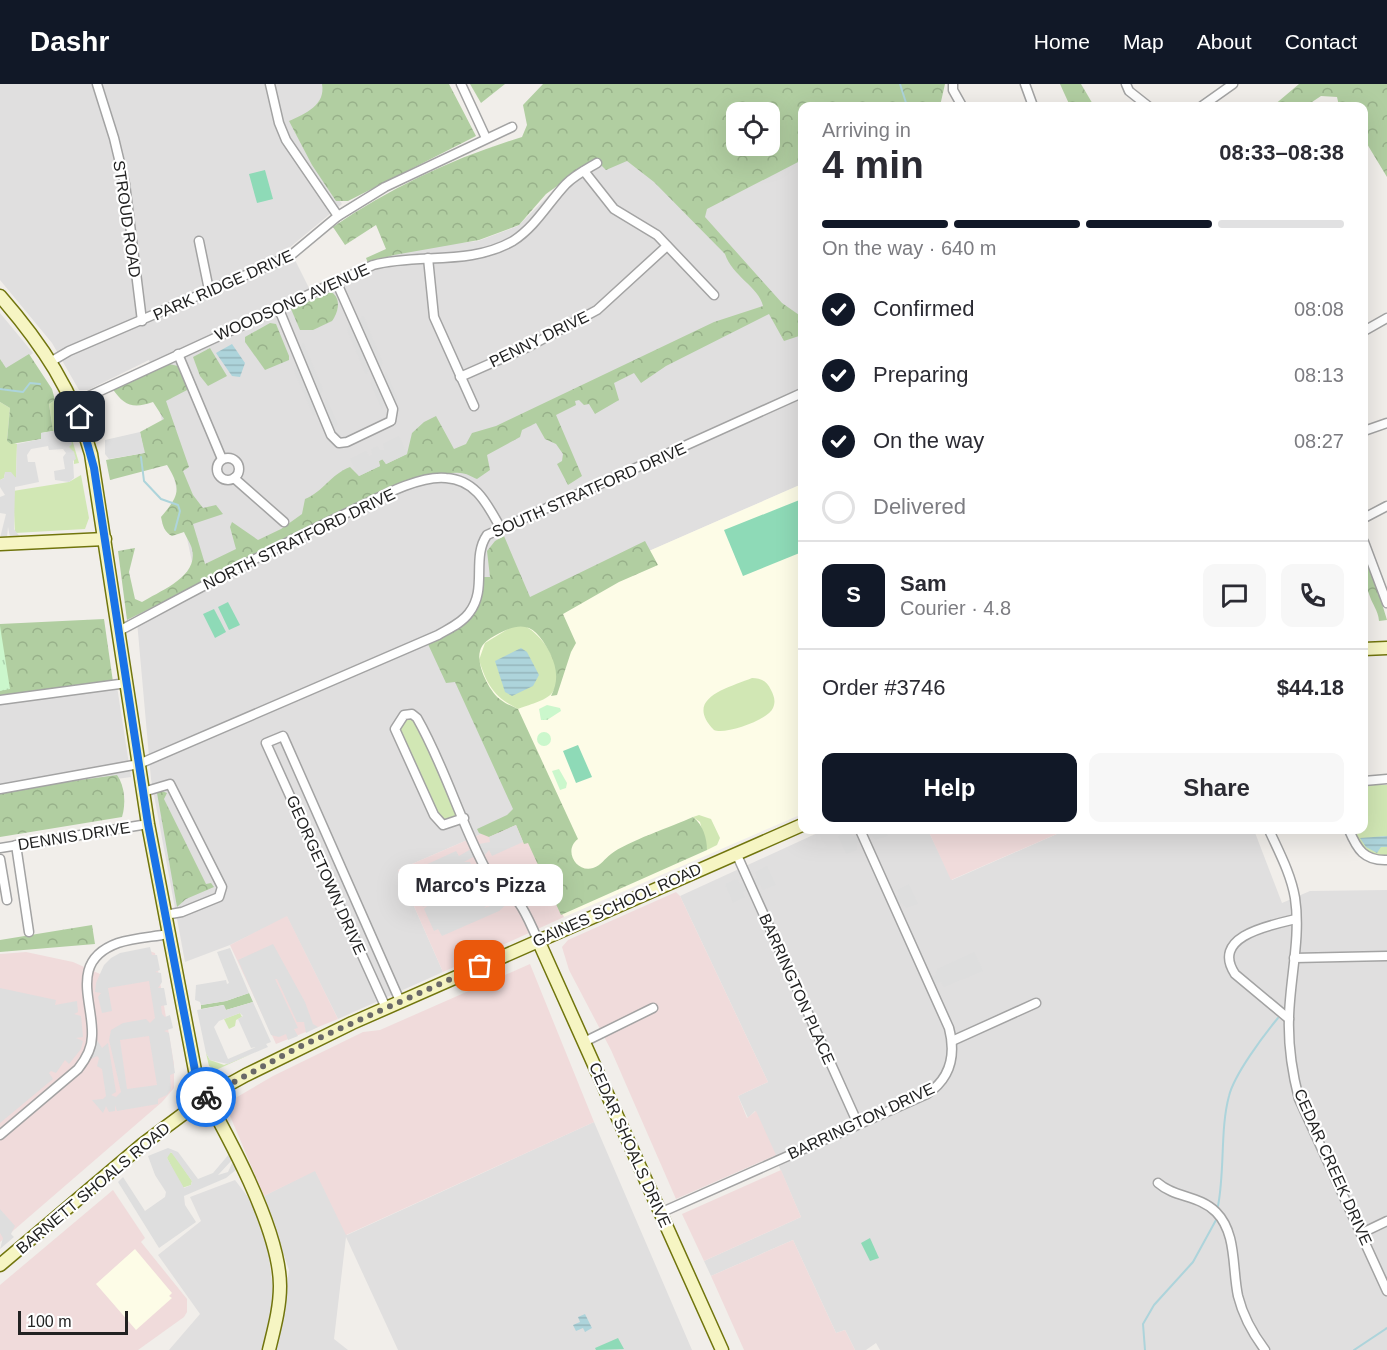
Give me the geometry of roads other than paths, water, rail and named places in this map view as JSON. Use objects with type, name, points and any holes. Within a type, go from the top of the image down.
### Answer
[{"type":"main road","points":[[0,296],[30,330],[52,361],[74,403],[91,454],[148,824],[197,1081],[241,1166],[276,1250],[280,1284],[279,1304],[269,1350]]},
{"type":"main road","points":[[0,544],[105,539]]},
{"type":"main road","points":[[1368,649],[1387,648]]},
{"type":"main road","name":"GAINES SCHOOL ROAD","points":[[206,1097],[299,1047],[798,827]]},
{"type":"main road","name":"CEDAR SHOALS DRIVE","points":[[538,940],[722,1350]]},
{"type":"main road","name":"BARNETT SHOALS ROAD","points":[[0,1265],[143,1144],[206,1097]]},
{"type":"street","name":"STROUD ROAD","points":[[97,84],[114,138],[125,184],[142,321]]},
{"type":"street","points":[[270,84],[279,123],[286,140],[338,216]]},
{"type":"street","points":[[461,84],[486,138]]},
{"type":"street","points":[[953,84],[953,90],[960,102]]},
{"type":"street","points":[[1024,84],[1031,102]]},
{"type":"street","points":[[1126,84],[1129,92],[1143,102]]},
{"type":"street","points":[[1208,102],[1233,84]]},
{"type":"street","name":"PARK RIDGE DRIVE","points":[[52,361],[69,351],[290,256],[338,216],[385,187],[512,127]]},
{"type":"street","name":"WOODSONG AVENUE","points":[[74,403],[278,307],[379,263],[470,256],[496,249],[514,240],[539,219],[569,181],[597,163]]},
{"type":"street","points":[[584,171],[614,209],[650,230],[714,295]]},
{"type":"street","points":[[199,241],[209,290]]},
{"type":"street","name":"PENNY DRIVE","points":[[460,376],[528,347],[590,315],[667,246]]},
{"type":"street","points":[[428,258],[432,309],[474,406]]},
{"type":"street","points":[[278,307],[331,435],[339,443],[347,442],[391,421],[393,409],[336,281]]},
{"type":"street","points":[[1368,329],[1387,318]]},
{"type":"street","points":[[178,354],[222,459]]},
{"type":"street","name":"SOUTH STRATFORD DRIVE","points":[[0,789],[139,764],[222,726],[420,643],[464,619],[471,612],[479,592],[479,554],[482,542],[487,535],[500,527],[798,395]]},
{"type":"street","points":[[1368,430],[1387,423]]},
{"type":"street","points":[[232,458],[238,463],[239,470],[234,478],[227,480],[218,473],[218,465],[222,459],[232,458]]},
{"type":"street","name":"NORTH STRATFORD DRIVE","points":[[119,630],[286,542],[415,483],[445,477],[468,484],[483,497],[500,527]]},
{"type":"street","points":[[234,478],[284,522]]},
{"type":"street","points":[[1368,516],[1387,506]]},
{"type":"street","points":[[1368,553],[1387,603]]},
{"type":"street","points":[[0,700],[127,683]]},
{"type":"street","points":[[464,818],[443,825],[434,815],[395,729],[404,715],[412,714],[417,718],[464,818],[485,867],[491,877],[520,905],[538,940]]},
{"type":"street","name":"GEORGETOWN DRIVE","points":[[386,1008],[266,743],[283,736],[400,1001]]},
{"type":"street","points":[[1368,781],[1387,779]]},
{"type":"street","points":[[143,792],[170,784],[222,887],[219,897],[182,912],[165,915]]},
{"type":"street","name":"DENNIS DRIVE","points":[[0,848],[148,824]]},
{"type":"street","name":"BARRINGTON DRIVE","points":[[660,1213],[935,1089],[941,1083],[950,1066],[952,1041],[949,1028],[862,834]]},
{"type":"street","name":"CEDAR CREEK DRIVE","points":[[1271,834],[1292,885],[1296,919],[1289,1019],[1292,1071],[1299,1099],[1387,1291]]},
{"type":"street","points":[[1351,834],[1364,856],[1376,861],[1387,860]]},
{"type":"street","points":[[16,845],[29,932]]},
{"type":"street","name":"BARRINGTON PLACE","points":[[736,853],[858,1124]]},
{"type":"street","points":[[0,859],[6,900]]},
{"type":"street","points":[[1289,1019],[1235,974],[1229,966],[1233,946],[1246,934],[1296,919]]},
{"type":"street","points":[[0,1135],[78,1069],[86,1058],[92,1036],[86,983],[100,955],[118,943],[168,934]]},
{"type":"street","points":[[1294,958],[1387,956]]},
{"type":"street","points":[[952,1041],[1036,1003]]},
{"type":"street","points":[[584,1042],[653,1008]]},
{"type":"street","points":[[1158,1183],[1168,1190],[1201,1201],[1222,1220],[1231,1242],[1243,1311],[1263,1349]]},
{"type":"street","points":[[1362,1233],[1387,1221]]},
{"type":"water","points":[[232,344],[245,363],[240,377],[232,376],[216,353]]},
{"type":"water","points":[[521,648],[527,652],[539,675],[533,686],[512,696],[505,692],[495,661]]},
{"type":"water","points":[[1387,836],[1387,847],[1381,847],[1377,853],[1366,847],[1360,838]]},
{"type":"water","points":[[585,1314],[592,1328],[585,1332],[583,1328],[576,1331],[573,1325],[580,1322],[578,1317]]},
{"type":"waterway","points":[[900,84],[906,102]]},
{"type":"waterway","points":[[0,389],[23,392],[30,383],[40,384]]},
{"type":"waterway","points":[[141,457],[144,481],[161,499],[178,505],[180,511],[175,530]]},
{"type":"waterway","points":[[1218,1206],[1224,1122],[1229,1096],[1243,1067],[1278,1018]]},
{"type":"waterway","points":[[1145,1350],[1143,1324],[1154,1305],[1193,1262],[1216,1220]]},
{"type":"waterway","points":[[1354,1350],[1387,1328]]},
{"type":"place","name":"Marco's Pizza","points":[[480,966]]}]
